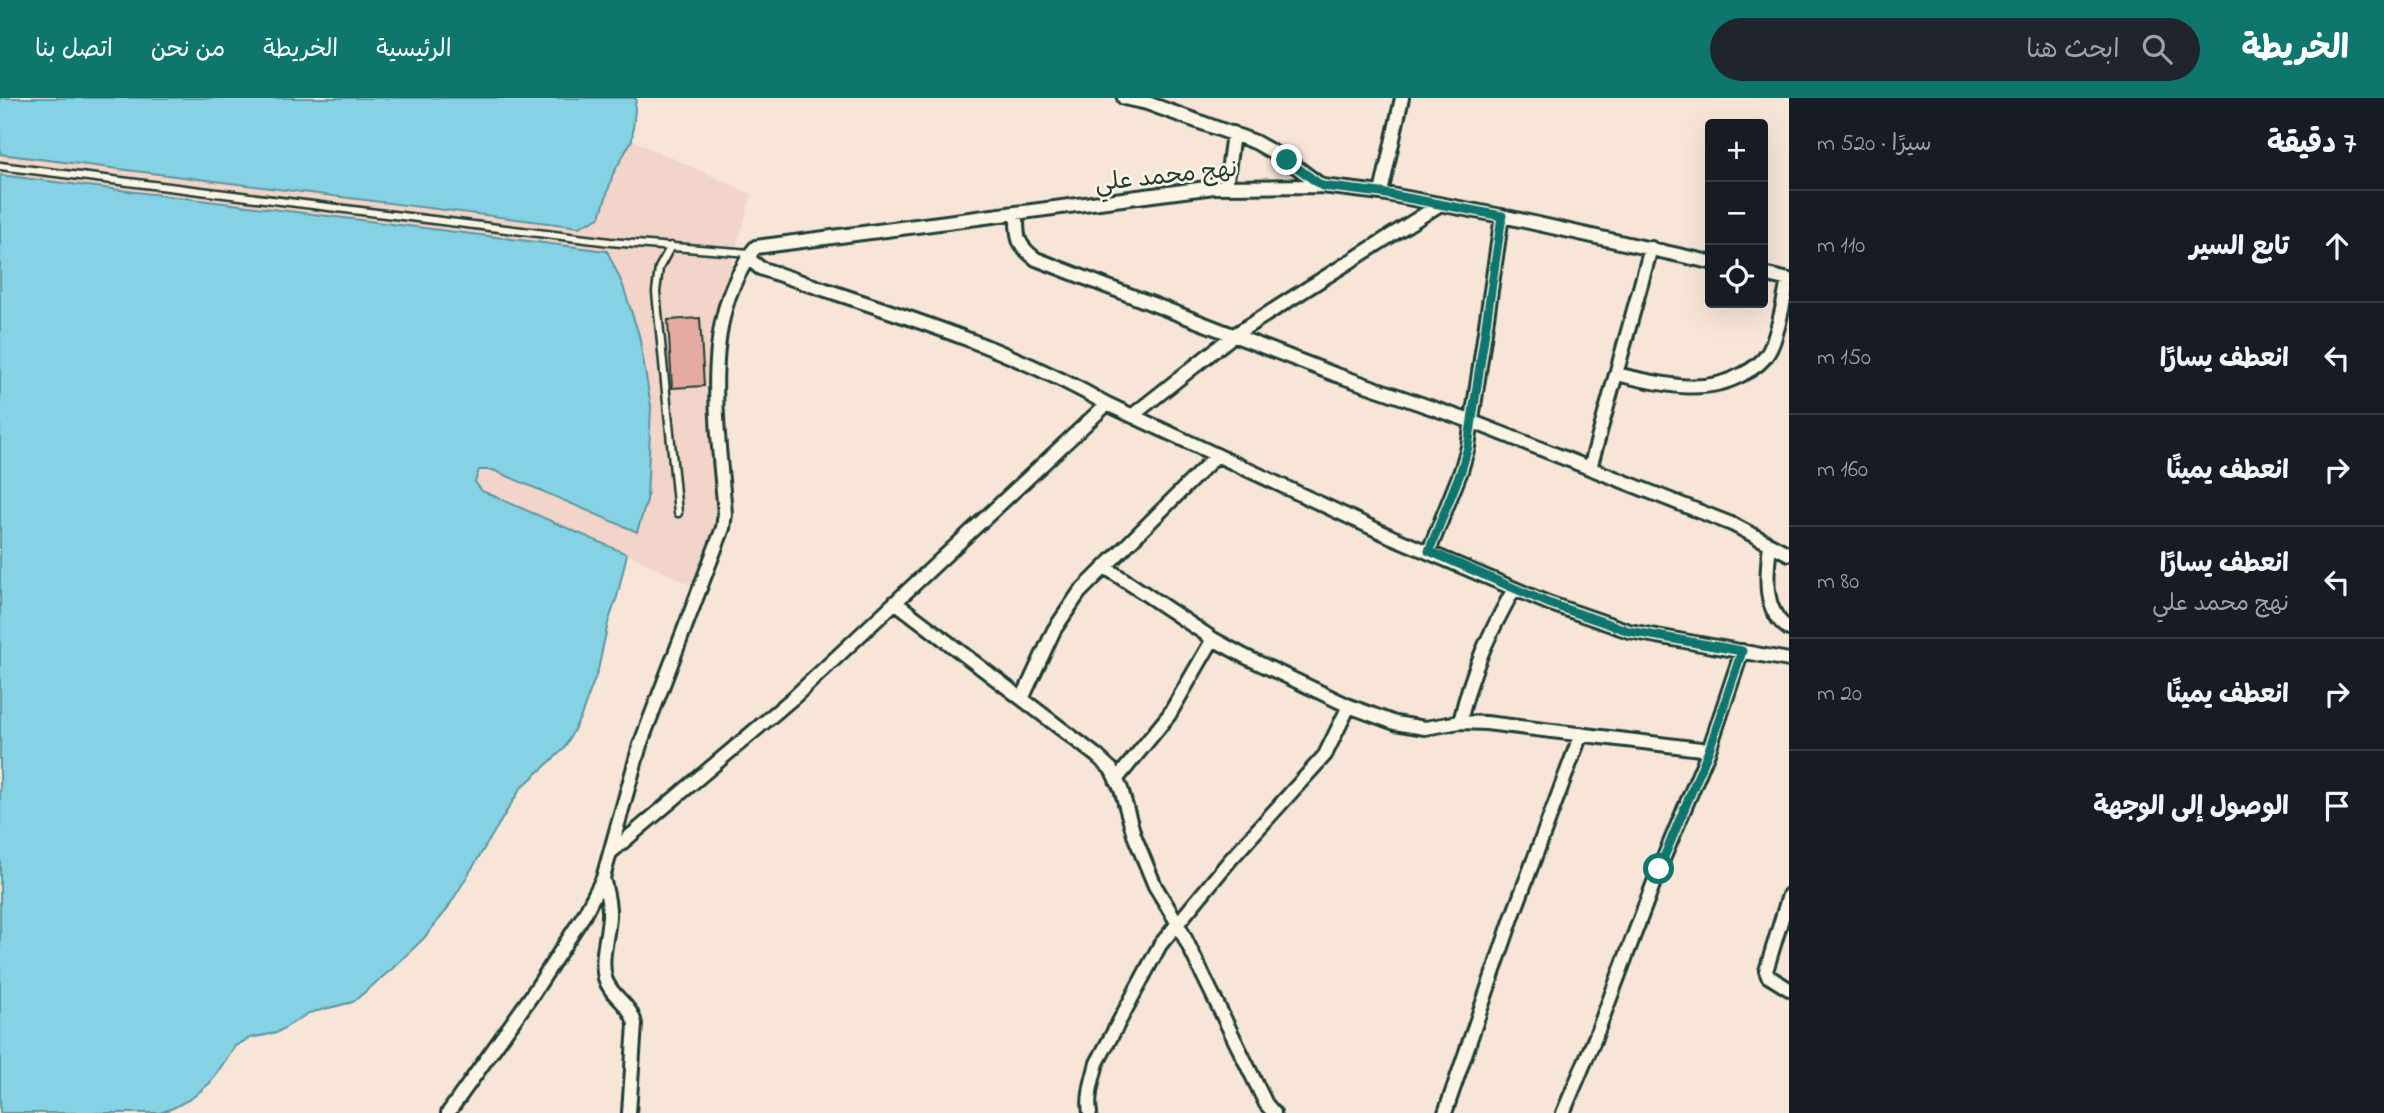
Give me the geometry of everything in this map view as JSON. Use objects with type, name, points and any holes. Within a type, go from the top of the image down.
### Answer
[{"type":"street","points":[[1124,98],[1147,103],[1233,133],[1270,150],[1322,186]]},
{"type":"street","points":[[1381,193],[1402,98]]},
{"type":"street","points":[[1226,187],[1233,133]]},
{"type":"street","name":"نهج محمد علي","points":[[749,256],[756,247],[764,245],[1226,187],[1322,186],[1381,193],[1502,216],[1705,261]]},
{"type":"street","points":[[1133,415],[1234,335],[1439,205]]},
{"type":"street","points":[[1017,214],[1017,237],[1023,249],[1035,259],[1334,374],[1473,422],[1734,525],[1789,554]]},
{"type":"street","points":[[1429,551],[1461,471],[1473,422],[1502,216]]},
{"type":"street","points":[[1590,468],[1651,248]]},
{"type":"street","points":[[448,1113],[532,995],[584,915],[603,878],[640,745],[723,528],[725,514],[717,404],[718,336],[728,296],[749,256],[760,268],[992,350],[1070,383],[1107,404],[1392,537],[1548,603],[1629,631],[1789,660]]},
{"type":"street","points":[[1616,374],[1666,385],[1700,388],[1720,384],[1755,367],[1770,351],[1789,280],[1768,275]]},
{"type":"street","points":[[610,853],[793,698],[1107,404]]},
{"type":"street","points":[[1021,699],[1054,630],[1079,593],[1217,455]]},
{"type":"street","points":[[1770,544],[1767,566],[1769,604],[1778,619],[1789,629]]},
{"type":"street","points":[[1105,567],[1213,639],[1244,656],[1349,706],[1395,723],[1425,728],[1460,722],[1486,723],[1709,750]]},
{"type":"street","points":[[1460,722],[1468,687],[1483,646],[1514,589]]},
{"type":"street","points":[[895,602],[1111,769],[1155,886],[1178,924],[1266,1104],[1274,1113]]},
{"type":"street","points":[[1116,780],[1169,716],[1213,639]]},
{"type":"street","points":[[1563,1113],[1709,750],[1742,651]]},
{"type":"street","points":[[1090,1113],[1088,1108],[1097,1063],[1160,944],[1231,859],[1325,755],[1349,706]]},
{"type":"street","points":[[1445,1113],[1512,918],[1581,734]]},
{"type":"street","points":[[603,878],[609,909],[604,974],[610,988],[632,1013],[635,1024],[629,1113]]},
{"type":"street","points":[[1789,895],[1766,971],[1768,976],[1789,989]]},
{"type":"lane","points":[[0,166],[596,240],[749,256]]},
{"type":"lane","points":[[671,246],[659,268],[656,292],[678,513]]},
{"type":"shaded area","points":[[632,140],[752,194],[709,341],[722,519],[695,587],[627,554],[482,491],[475,482],[479,470],[493,470],[637,532],[639,335],[622,283],[607,251],[0,175],[0,154],[579,227],[600,217],[613,174]]},
{"type":"water","points":[[0,98],[636,98],[632,140],[613,174],[600,217],[579,227],[0,154]]},
{"type":"water","points":[[0,175],[607,251],[622,283],[639,335],[651,406],[647,500],[637,532],[493,470],[479,470],[475,482],[482,491],[627,554],[598,670],[581,716],[564,749],[521,788],[446,911],[424,938],[392,969],[353,1002],[309,1013],[276,1033],[250,1038],[235,1046],[210,1083],[192,1098],[160,1113],[0,1113]]},
{"type":"building","points":[[700,318],[704,386],[672,388],[668,320]]},
{"type":"route","points":[[1287,160],[1322,186],[1381,193],[1502,216],[1468,447],[1429,551],[1548,603],[1629,631],[1742,651],[1709,750],[1659,869]]}]
